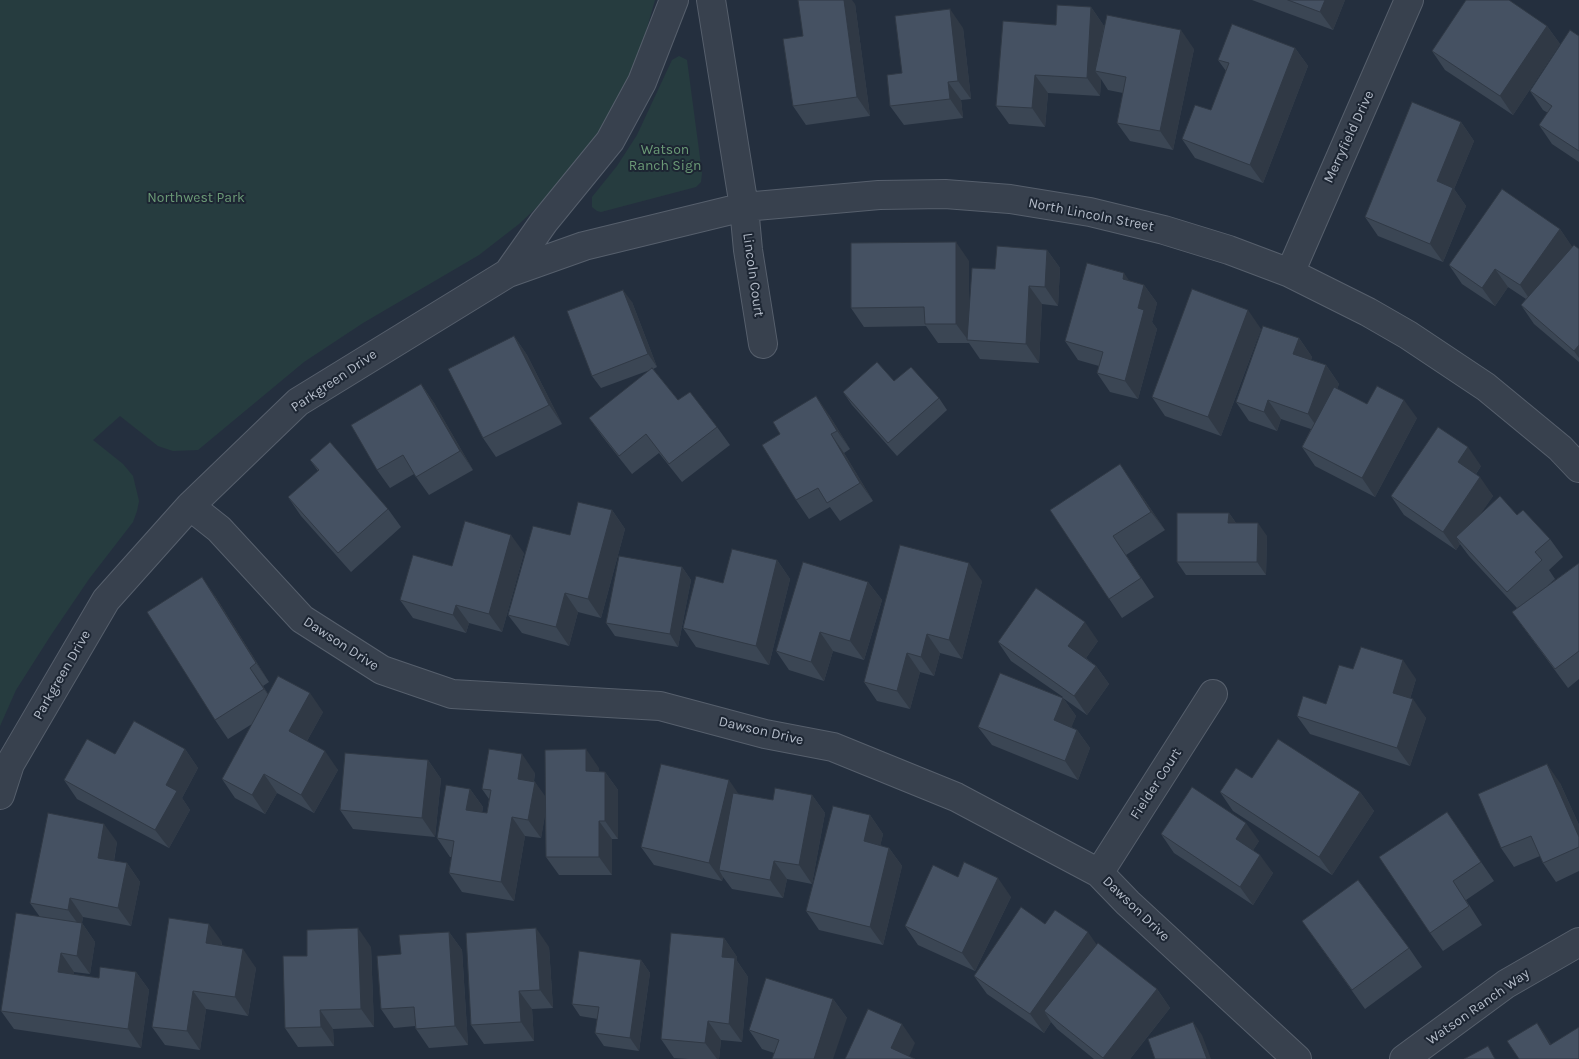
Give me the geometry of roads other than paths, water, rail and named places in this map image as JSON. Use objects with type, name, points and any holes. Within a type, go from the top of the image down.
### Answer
[{"type":"street","points":[[508,273],[544,222],[610,141],[642,82],[674,0]]},
{"type":"street","points":[[711,0],[744,207]]},
{"type":"street","name":"Merryfield Drive","points":[[1290,273],[1409,0]]},
{"type":"street","name":"North Lincoln Street","points":[[744,207],[879,194],[945,194],[1010,199],[1090,212],[1164,230],[1290,273],[1376,316],[1486,387],[1560,448],[1579,468]]},
{"type":"street","name":"Parkgreen Drive","points":[[0,795],[10,764],[106,600],[190,506],[298,402],[508,273],[584,246],[744,207]]},
{"type":"street","name":"Lincoln Court","points":[[744,207],[748,250],[763,344]]},
{"type":"street","name":"Dawson Drive","points":[[190,506],[219,529],[302,619],[382,670],[452,694],[660,706],[766,734],[833,747],[956,797],[1099,873],[1128,903],[1297,1059]]},
{"type":"street","name":"Fielder Court","points":[[1099,873],[1213,694]]},
{"type":"street","name":"Watson Ranch Way","points":[[1404,1059],[1506,984],[1579,942]]},
{"type":"park label","name":"Watson Ranch Sign","points":[[665,158]]},
{"type":"park label","name":"Northwest Park","points":[[196,198]]}]
